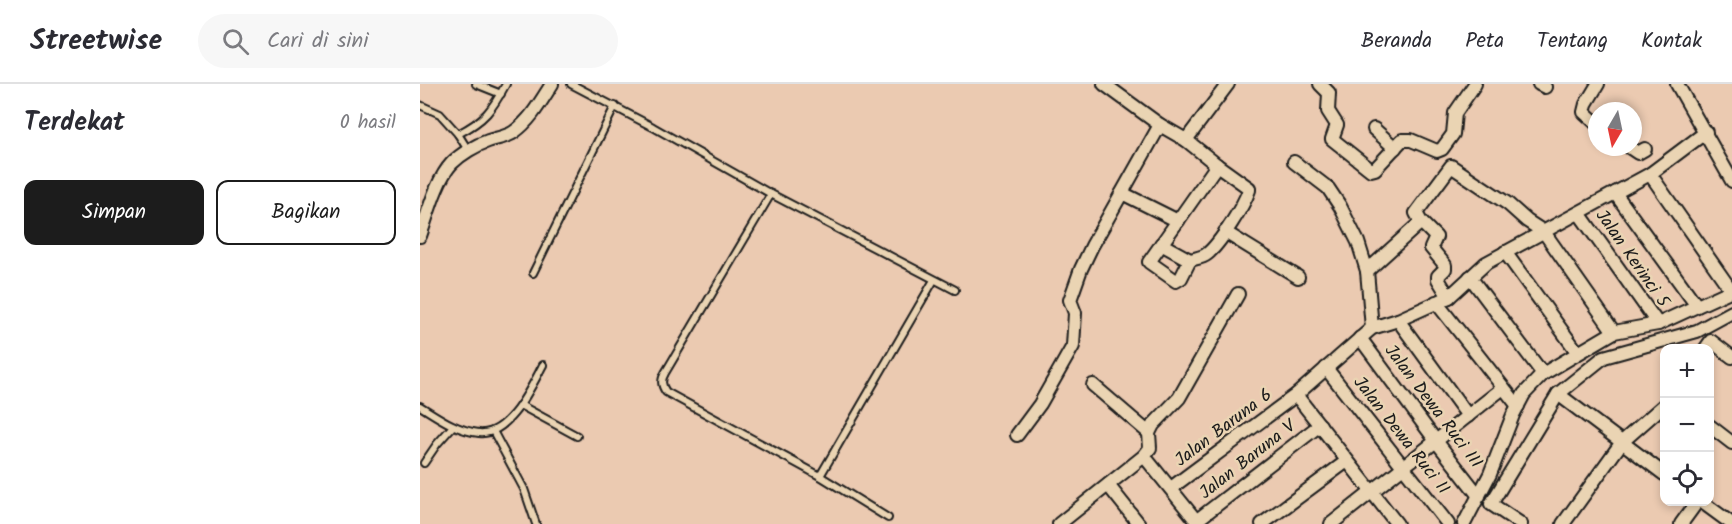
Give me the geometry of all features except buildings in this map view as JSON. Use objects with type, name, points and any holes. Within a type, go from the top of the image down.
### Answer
[{"type":"street","points":[[420,236],[442,179],[453,162],[468,150],[486,141],[513,132],[536,110],[552,84]]},
{"type":"street","points":[[1104,84],[1160,125],[1186,140],[1249,188],[1225,232],[1210,252],[1203,257],[1190,260],[1161,244]]},
{"type":"street","points":[[1186,140],[1228,84]]},
{"type":"street","points":[[1320,84],[1329,93],[1328,111],[1337,125],[1332,140],[1370,170],[1375,169],[1402,140],[1437,151],[1442,150],[1453,134],[1455,113],[1475,84]]},
{"type":"street","points":[[1588,115],[1584,111],[1586,104],[1598,84]]},
{"type":"street","points":[[1677,84],[1732,181]]},
{"type":"street","points":[[1017,435],[1040,404],[1073,346],[1075,313],[1070,300],[1081,269],[1160,125]]},
{"type":"street","points":[[1374,129],[1395,148]]},
{"type":"street","points":[[1294,162],[1328,188],[1358,242],[1366,272],[1372,328],[1398,320],[1449,297],[1486,263],[1650,174],[1706,132]]},
{"type":"street","points":[[1190,260],[1181,278],[1176,281],[1149,263],[1217,165]]},
{"type":"street","points":[[1449,297],[1438,279],[1445,265],[1431,248],[1436,237],[1421,222],[1416,211],[1451,166],[1508,204],[1544,232],[1614,332]]},
{"type":"street","points":[[1464,524],[1490,474],[1524,394],[1543,374],[1614,332],[1658,324],[1731,290],[1650,174]]},
{"type":"street","points":[[1122,193],[1178,221]]},
{"type":"street","points":[[1615,193],[1697,306]]},
{"type":"street","name":"Jalan Kerinci 5","points":[[1579,213],[1658,324]]},
{"type":"street","points":[[1366,272],[1421,222]]},
{"type":"street","points":[[1225,232],[1298,278]]},
{"type":"street","points":[[1505,252],[1578,353]]},
{"type":"street","points":[[1470,277],[1543,374]]},
{"type":"street","points":[[1059,524],[1074,519],[1108,485],[1144,456],[1150,447],[1149,433],[1153,424],[1179,398],[1238,294]]},
{"type":"street","points":[[1436,302],[1518,406]]},
{"type":"street","points":[[1516,523],[1491,504],[1558,394],[1604,357],[1697,331],[1732,312]]},
{"type":"street","points":[[1398,320],[1468,416]]},
{"type":"street","name":"Jalan Baruna 6","points":[[1171,488],[1296,395],[1372,328]]},
{"type":"street","name":"Jalan Dewa Ruci III","points":[[1360,338],[1479,496]]},
{"type":"street","points":[[1714,348],[1732,357]]},
{"type":"street","name":"Jalan Dewa Ruci II","points":[[1326,368],[1449,524]]},
{"type":"street","points":[[1093,386],[1149,433]]},
{"type":"street","points":[[1337,522],[1371,492],[1503,388]]},
{"type":"street","points":[[1558,394],[1660,470]]},
{"type":"street","points":[[1296,395],[1397,524]]},
{"type":"street","points":[[1563,524],[1622,442],[1660,409]]},
{"type":"street","name":"Jalan Baruna V","points":[[1198,523],[1320,426]]},
{"type":"street","points":[[1714,429],[1732,443]]},
{"type":"street","points":[[1144,456],[1198,523]]},
{"type":"street","points":[[1262,524],[1347,461]]},
{"type":"street","points":[[1108,485],[1139,524]]},
{"type":"street","points":[[1681,524],[1696,506]]},
{"type":"street","points":[[1708,506],[1731,521]]},
{"type":"lane","points":[[476,84],[501,94]]},
{"type":"lane","points":[[458,135],[483,119],[492,109],[506,84]]},
{"type":"lane","points":[[571,84],[615,106],[771,194],[955,290]]},
{"type":"lane","points":[[420,105],[440,114],[468,150]]},
{"type":"lane","points":[[534,273],[615,106]]},
{"type":"lane","points":[[771,194],[665,373],[662,382],[666,392],[820,476],[888,518]]},
{"type":"lane","points":[[820,476],[933,280]]},
{"type":"lane","points":[[420,406],[453,426],[479,434],[493,431],[510,418],[520,405],[543,365]]},
{"type":"lane","points":[[520,405],[576,436]]},
{"type":"lane","points":[[424,462],[453,426]]},
{"type":"lane","points":[[493,431],[524,489],[536,524]]}]
